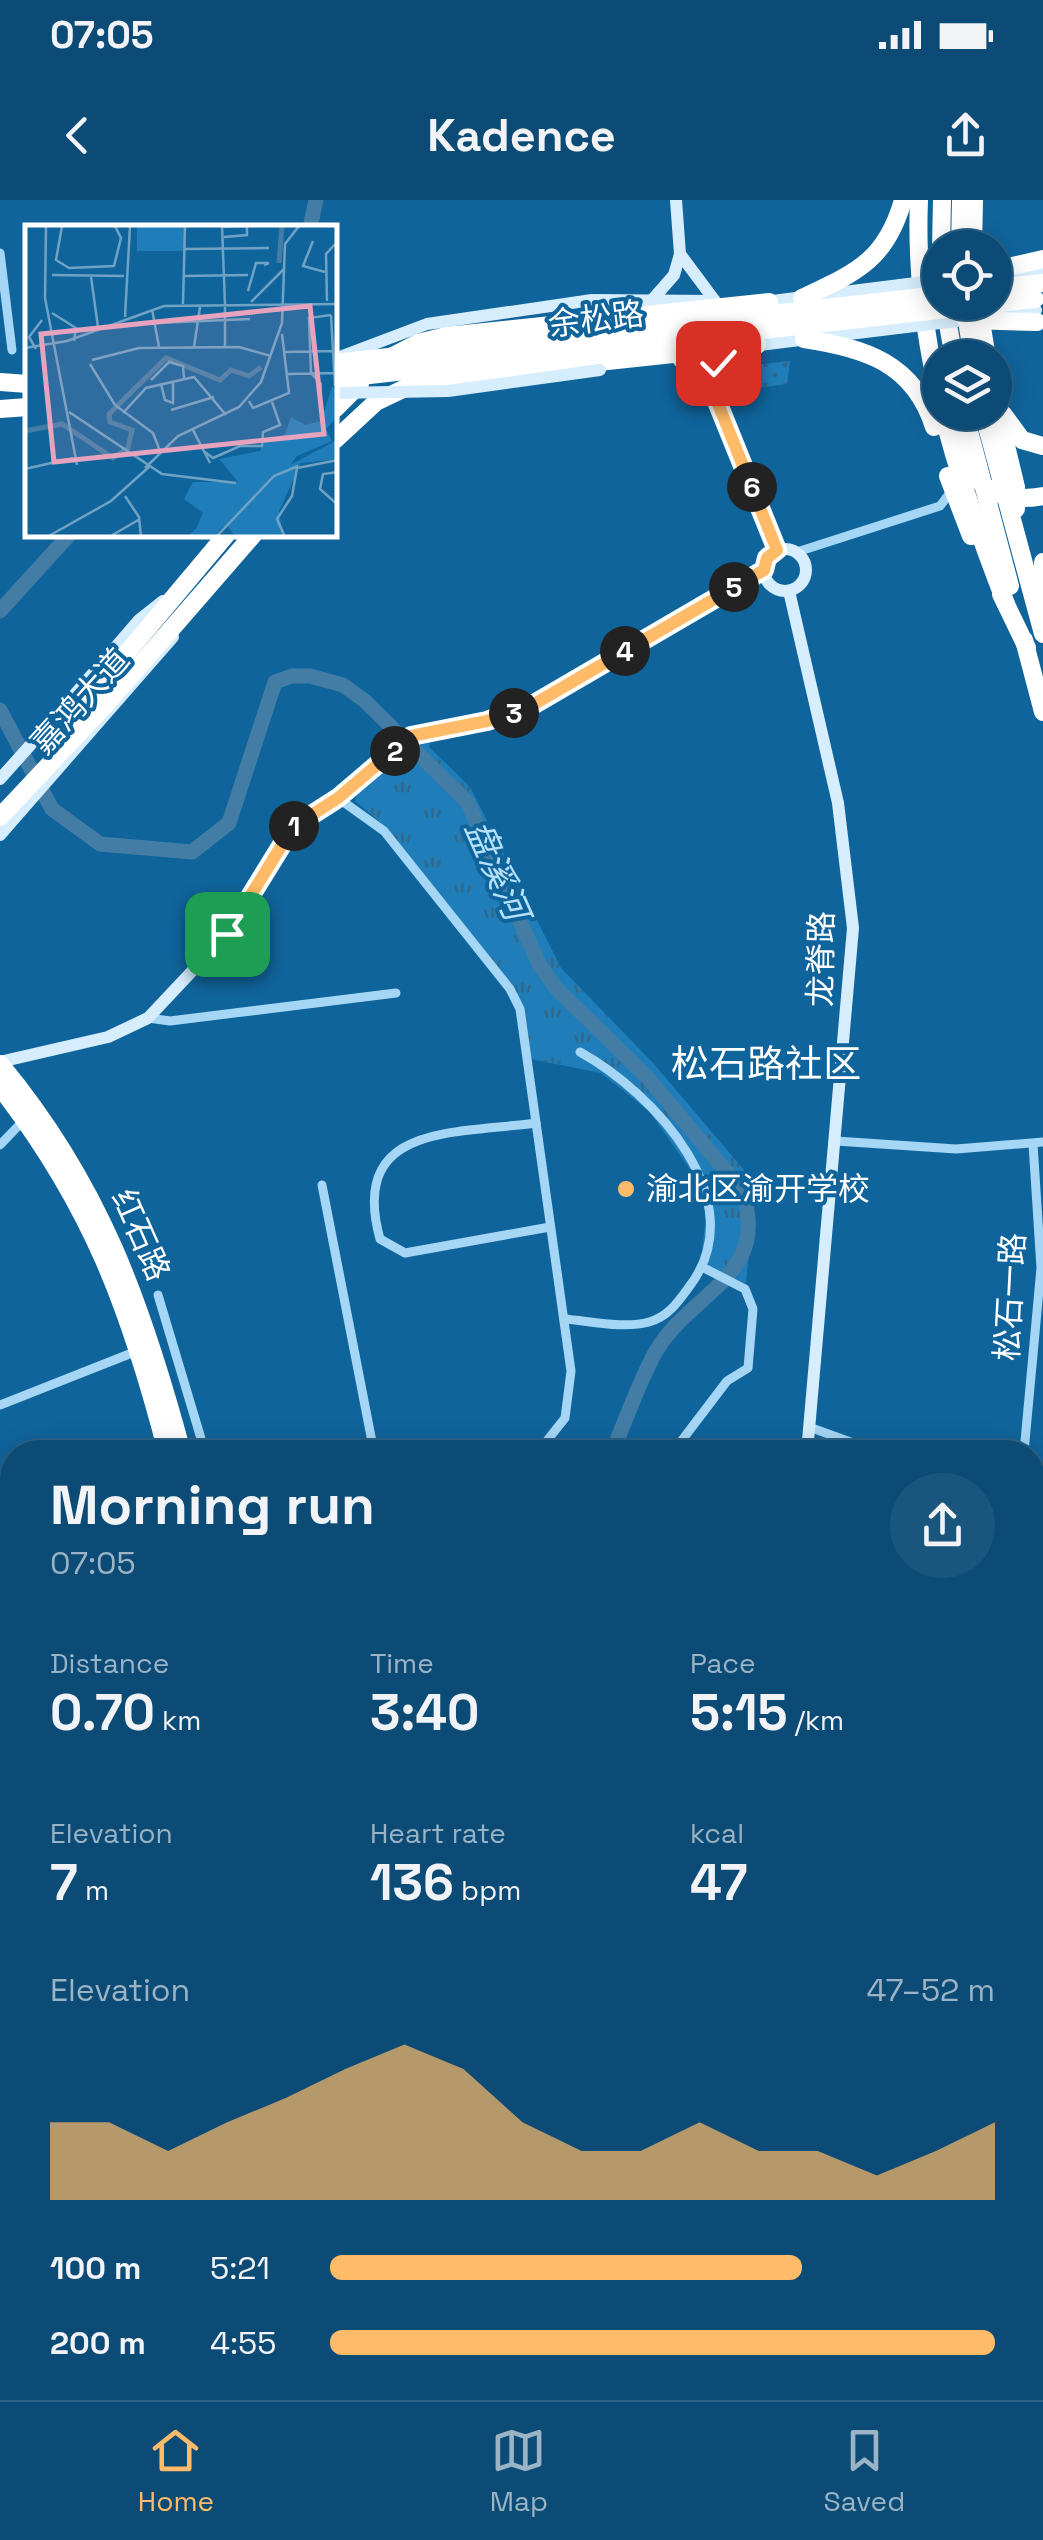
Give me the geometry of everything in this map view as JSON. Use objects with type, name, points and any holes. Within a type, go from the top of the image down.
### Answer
[{"type":"highway","points":[[802,298],[872,262],[888,239],[903,200]]},
{"type":"highway","points":[[919,200],[921,305],[939,410],[1006,604]]},
{"type":"highway","points":[[930,200],[930,304],[936,340]]},
{"type":"highway","points":[[941,230],[942,200]]},
{"type":"highway","points":[[964,230],[970,202]]},
{"type":"highway","points":[[970,202],[972,230]]},
{"type":"highway","points":[[1012,279],[1039,291]]},
{"type":"highway","points":[[1012,289],[1039,291]]},
{"type":"highway","points":[[1012,298],[1039,291]]},
{"type":"highway","name":"余松路","points":[[338,379],[1039,291]]},
{"type":"highway","name":"余松路","points":[[338,360],[922,296]]},
{"type":"highway","points":[[338,406],[384,362],[418,342],[769,302]]},
{"type":"highway","points":[[804,339],[858,348],[904,374],[930,414],[959,513],[1027,648]]},
{"type":"highway","points":[[340,434],[376,402],[420,381],[758,345]]},
{"type":"highway","points":[[0,382],[25,384]]},
{"type":"highway","points":[[0,409],[25,408]]},
{"type":"highway","points":[[1012,425],[1022,440],[1043,446]]},
{"type":"highway","points":[[954,430],[965,465],[980,484],[999,496],[1043,496]]},
{"type":"highway","points":[[969,430],[1043,712]]},
{"type":"highway","points":[[988,430],[1043,634]]},
{"type":"highway","points":[[1002,430],[1016,487],[1016,540]]},
{"type":"highway","name":"嘉鸿大道","points":[[3,826],[109,673],[223,538]]},
{"type":"highway","name":"嘉鸿大道","points":[[0,799],[106,703],[250,538]]},
{"type":"highway","points":[[1043,562],[1043,616]]},
{"type":"highway","name":"红石路","points":[[0,1063],[36,1108],[104,1221],[144,1318],[179,1440]]},
{"type":"highway","name":"红石路","points":[[0,1087],[25,1119],[92,1226],[140,1350],[164,1440]]},
{"type":"street","points":[[653,299],[674,275],[680,254],[676,200]]},
{"type":"street","points":[[0,253],[12,350]]},
{"type":"street","points":[[680,254],[714,301]]},
{"type":"street","points":[[338,359],[427,324],[592,300],[769,302],[922,283]]},
{"type":"street","points":[[338,393],[448,391],[679,361],[758,345],[906,327],[932,320]]},
{"type":"street","points":[[712,389],[726,352]]},
{"type":"street","points":[[679,361],[712,389],[777,550]]},
{"type":"street","points":[[797,552],[806,563],[805,578],[789,591],[771,586],[764,570],[767,558],[777,550],[797,552],[940,506],[952,489]]},
{"type":"street","points":[[940,506],[959,513]]},
{"type":"street","points":[[0,1063],[108,1037],[148,1018],[227,934],[293,827],[338,798],[411,736],[487,721],[536,703],[764,570]]},
{"type":"street","name":"嘉鸿大道","points":[[58,744],[139,620],[188,580]]},
{"type":"street","name":"龙脊路","points":[[789,591],[826,742],[848,866],[852,982],[808,1440]]},
{"type":"street","name":"嘉鸿大道","points":[[0,779],[58,744],[164,652],[196,601]]},
{"type":"street","points":[[338,798],[384,831],[510,989],[520,1009],[564,1319],[570,1397],[559,1428],[548,1440]]},
{"type":"street","points":[[148,1018],[170,1021],[396,992]]},
{"type":"street","points":[[564,1319],[651,1322],[674,1307],[708,1270],[711,1210],[703,1180],[654,1108],[620,1076],[580,1052]]},
{"type":"street","points":[[0,1144],[25,1119]]},
{"type":"street","points":[[536,1123],[403,1145],[383,1163],[375,1182],[372,1211],[380,1239],[406,1253],[550,1226]]},
{"type":"street","points":[[836,1142],[956,1150],[1038,1143]]},
{"type":"street","name":"松石一路","points":[[1025,1440],[1041,1268],[1038,1143]]},
{"type":"street","points":[[322,1185],[372,1440]]},
{"type":"street","points":[[682,1440],[727,1381],[748,1368],[753,1308],[745,1289],[708,1270]]},
{"type":"street","points":[[158,1295],[201,1440]]},
{"type":"street","points":[[0,1405],[140,1350]]},
{"type":"street","points":[[809,1427],[845,1440]]},
{"type":"green space","points":[[790,361],[787,384],[725,392],[727,380],[752,365]]},
{"type":"green space","points":[[431,737],[429,747],[470,787],[561,968],[653,1063],[756,1184],[746,1283],[700,1265],[707,1210],[699,1182],[649,1111],[601,1073],[530,1059],[523,1010],[386,827],[355,801],[358,790],[415,742]]},
{"type":"waterway","name":"盘溪河","points":[[311,225],[316,200]]},
{"type":"waterway","name":"盘溪河","points":[[0,611],[66,538]]},
{"type":"waterway","name":"盘溪河","points":[[0,710],[52,809],[100,844],[192,852],[229,823],[275,682],[292,676],[310,676],[343,685],[365,701],[468,803],[539,964],[556,988],[648,1078],[741,1189],[748,1219],[746,1243],[737,1263],[670,1332],[655,1353],[617,1440]]},
{"type":"place","name":"渝北区渝开学校","points":[[626,1189]]},
{"type":"district","name":"松石路社区","points":[[766,1064]]},
{"type":"route","points":[[227,934],[293,827],[338,798],[411,736],[487,721],[536,703],[764,570],[767,558],[777,550],[712,389],[718,363]]}]
